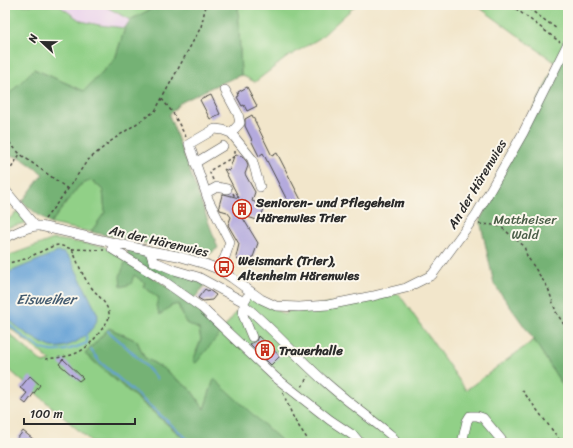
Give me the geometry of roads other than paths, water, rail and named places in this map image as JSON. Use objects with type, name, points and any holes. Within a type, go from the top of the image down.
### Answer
[{"type":"street","name":"An der Härenwies","points":[[38,226],[112,246],[178,256],[205,264],[218,269],[267,302],[276,306],[298,307],[328,305],[406,288],[432,275],[476,215],[523,134],[567,45]]},
{"type":"street","points":[[225,90],[238,114],[240,123],[236,130],[231,133]]},
{"type":"street","points":[[218,269],[225,257],[230,242],[206,193],[189,144],[215,129],[231,133],[252,159],[260,187]]},
{"type":"street","points":[[195,163],[223,146]]},
{"type":"street","points":[[206,193],[217,186],[227,189]]},
{"type":"street","points":[[5,190],[38,226],[14,233],[5,238]]},
{"type":"street","points":[[112,246],[202,308],[276,377],[330,420],[354,436],[360,443]]},
{"type":"street","points":[[150,252],[153,261],[174,270],[198,277],[244,303],[311,369],[392,436],[396,443]]},
{"type":"street","points":[[251,291],[244,303],[243,315],[247,328],[252,337]]},
{"type":"street","points":[[463,442],[467,421],[470,416],[476,416],[483,418],[504,443]]},
{"type":"water","name":"Eisweiher","points":[[58,252],[64,253],[71,260],[98,315],[93,327],[80,340],[60,347],[51,347],[32,337],[5,315],[5,274]]},
{"type":"waterway","points":[[5,320],[30,342],[51,351],[67,350],[87,343],[86,335]]},
{"type":"waterway","points":[[108,331],[134,354],[157,379]]},
{"type":"waterway","points":[[91,350],[99,361],[192,443]]},
{"type":"place","name":"Senioren- und Pflegeheim Härenwies Trier","points":[[242,209]]},
{"type":"place","name":"Weismark (Trier), Altenheim Härenwies","points":[[224,267]]},
{"type":"place","name":"Trauerhalle","points":[[265,350]]},
{"type":"park label","name":"Mattheiser Wald","points":[[525,226]]}]
